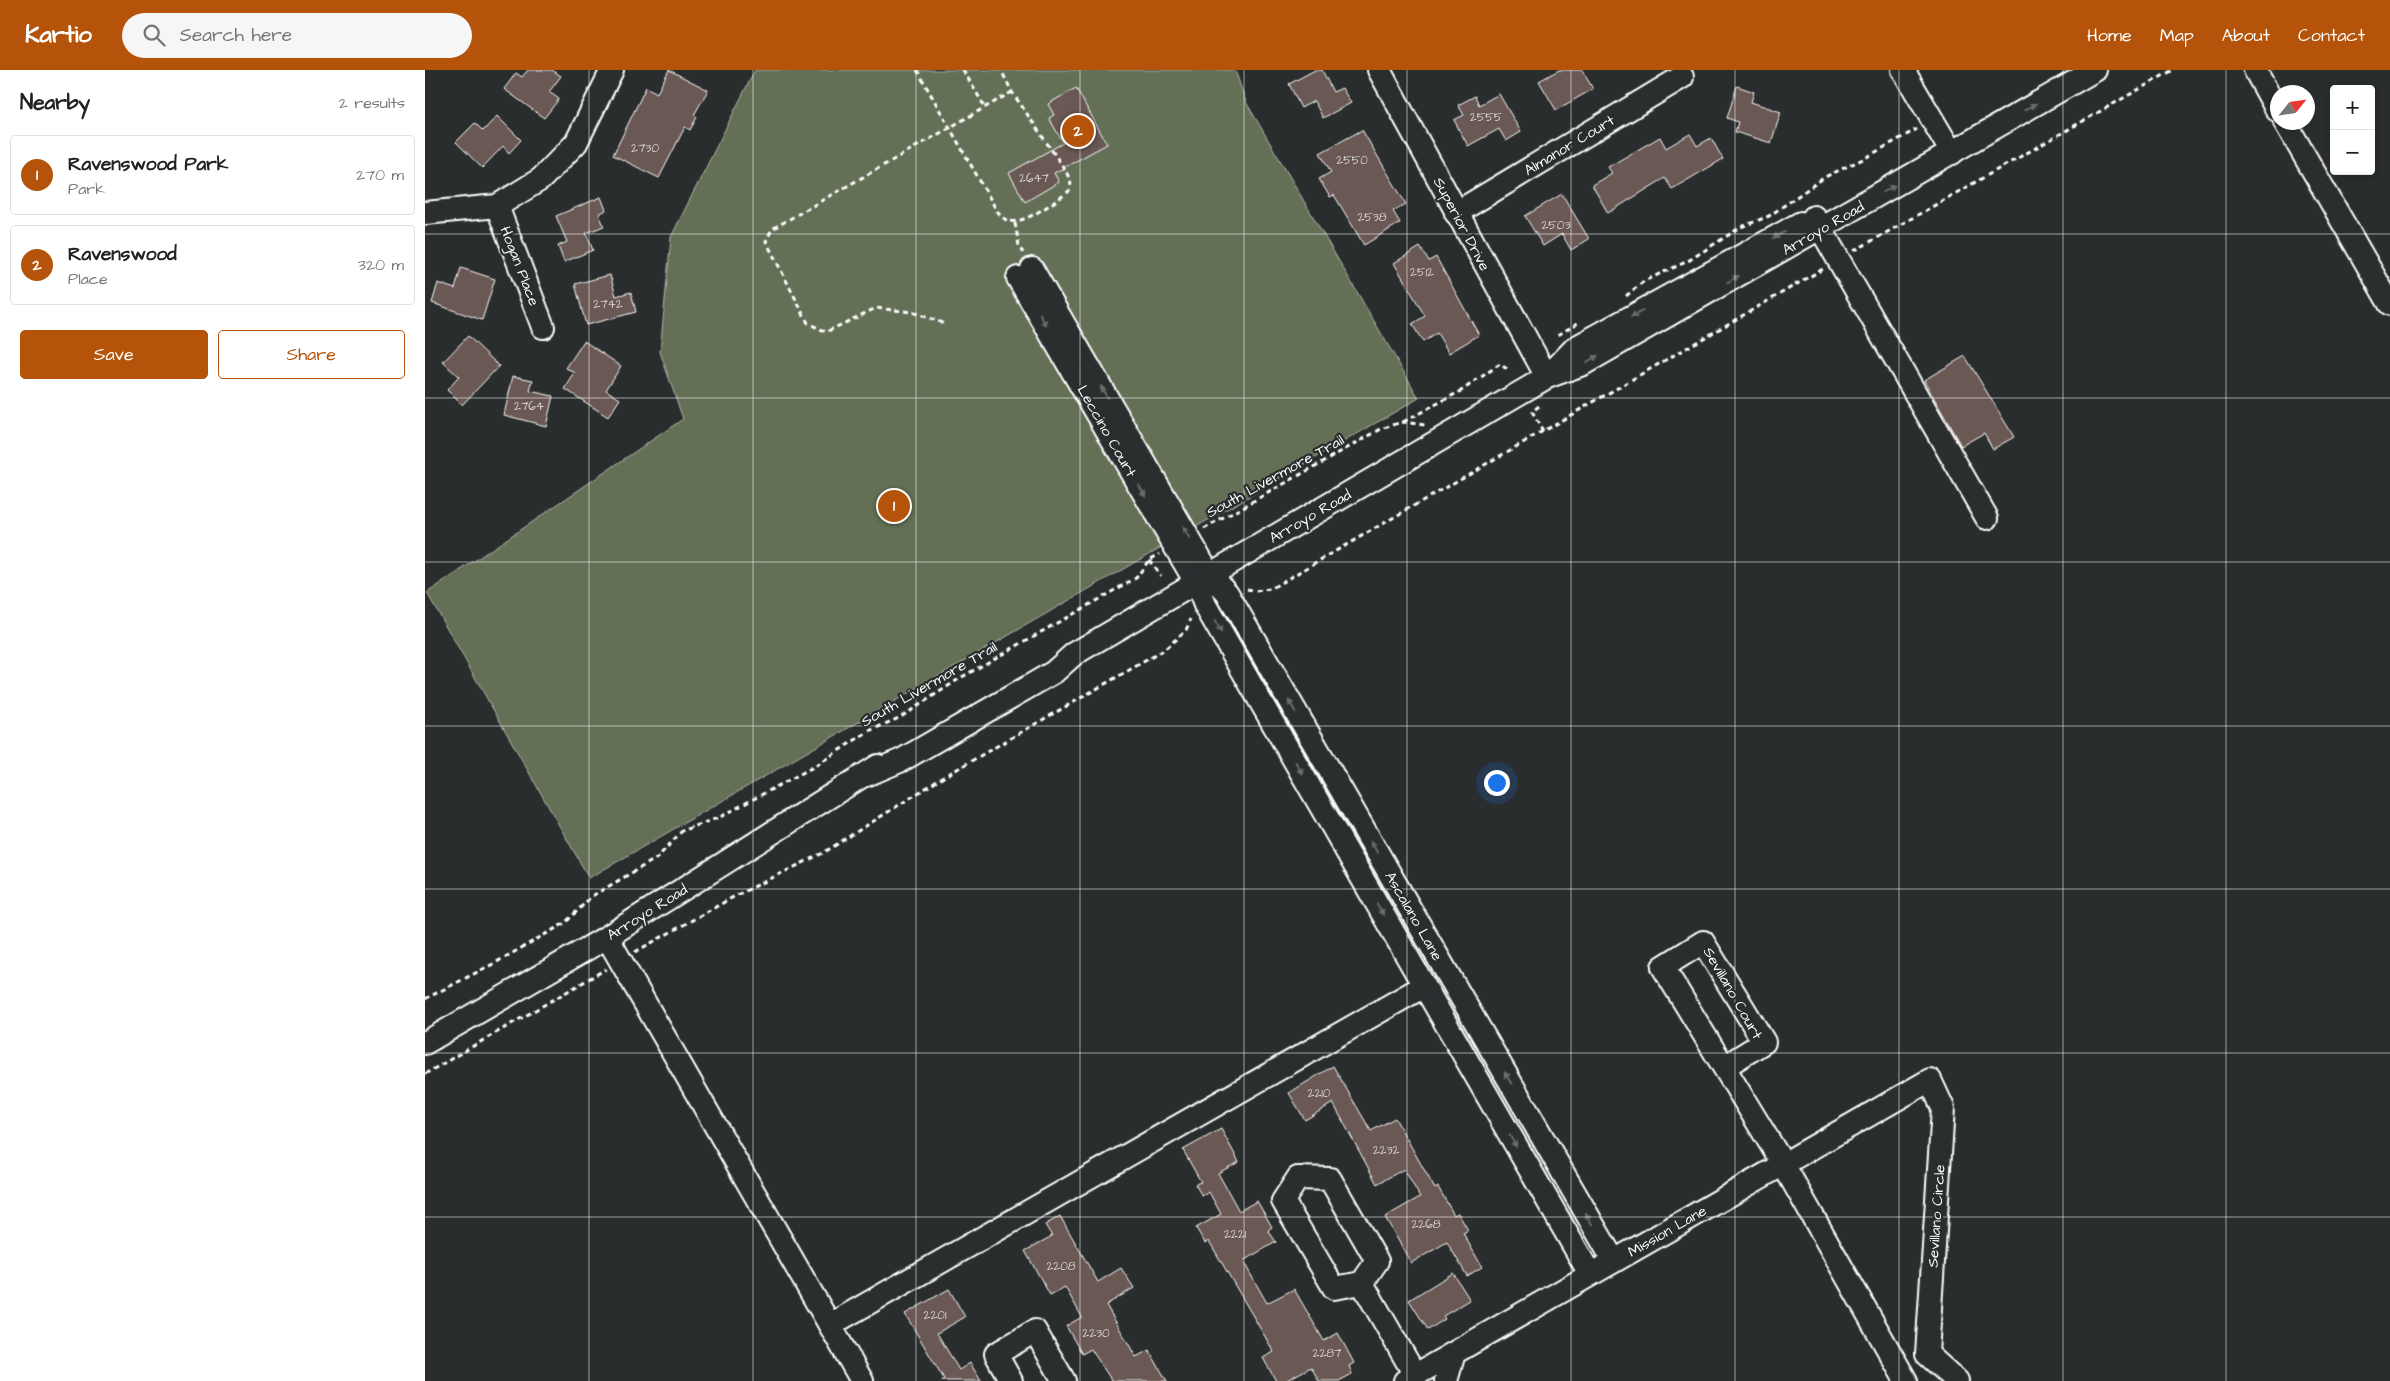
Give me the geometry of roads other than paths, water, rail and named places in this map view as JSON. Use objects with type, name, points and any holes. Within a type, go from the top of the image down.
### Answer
[{"type":"street","points":[[425,213],[497,206],[541,179],[576,143],[612,70]]},
{"type":"street","name":"Superior Drive","points":[[1379,70],[1547,377]]},
{"type":"street","points":[[1903,70],[1948,146]]},
{"type":"street","name":"Arroyo Road","points":[[425,1043],[607,937],[866,775],[902,760],[1054,672],[1074,654],[1547,377],[1575,348],[1817,223],[1948,146],[2062,74],[2095,70]]},
{"type":"street","points":[[2255,70],[2270,97]]},
{"type":"street","name":"Almanor Court","points":[[1456,213],[1682,77]]},
{"type":"street","points":[[2290,130],[2390,304]]},
{"type":"street","name":"Hogan Place","points":[[497,206],[543,327]]},
{"type":"street","points":[[1817,223],[1987,518]]},
{"type":"street","name":"Leccino Court","points":[[1025,274],[1204,579]]},
{"type":"street","name":"Ascalano Lane","points":[[1204,579],[1205,605],[1590,1274]]},
{"type":"street","name":"Ascalano Lane","points":[[1204,579],[1229,598],[1614,1261]]},
{"type":"street","points":[[607,937],[862,1381]]},
{"type":"street","name":"Sevillano Court","points":[[1724,1067],[1764,1042],[1703,942],[1663,967],[1783,1164]]},
{"type":"street","points":[[829,1325],[1424,986]]},
{"type":"street","name":"Mission Lane","points":[[1410,1378],[1929,1080]]},
{"type":"street","name":"Sevillano Circle","points":[[1927,1354],[1943,1108],[1929,1080]]},
{"type":"street","points":[[1783,1164],[1906,1381]]},
{"type":"street","points":[[1298,1178],[1330,1179],[1377,1261],[1362,1283],[1333,1288],[1283,1201],[1298,1178]]},
{"type":"street","points":[[1362,1283],[1410,1378]]},
{"type":"street","points":[[1011,1381],[996,1354],[1035,1331],[1063,1381]]},
{"type":"street","points":[[1446,1381],[1454,1353]]},
{"type":"street","points":[[1892,1357],[1927,1354],[1957,1381]]},
{"type":"place","name":"Ravenswood","points":[[1078,131]]},
{"type":"place","name":"Ravenswood Park","points":[[894,506]]}]
